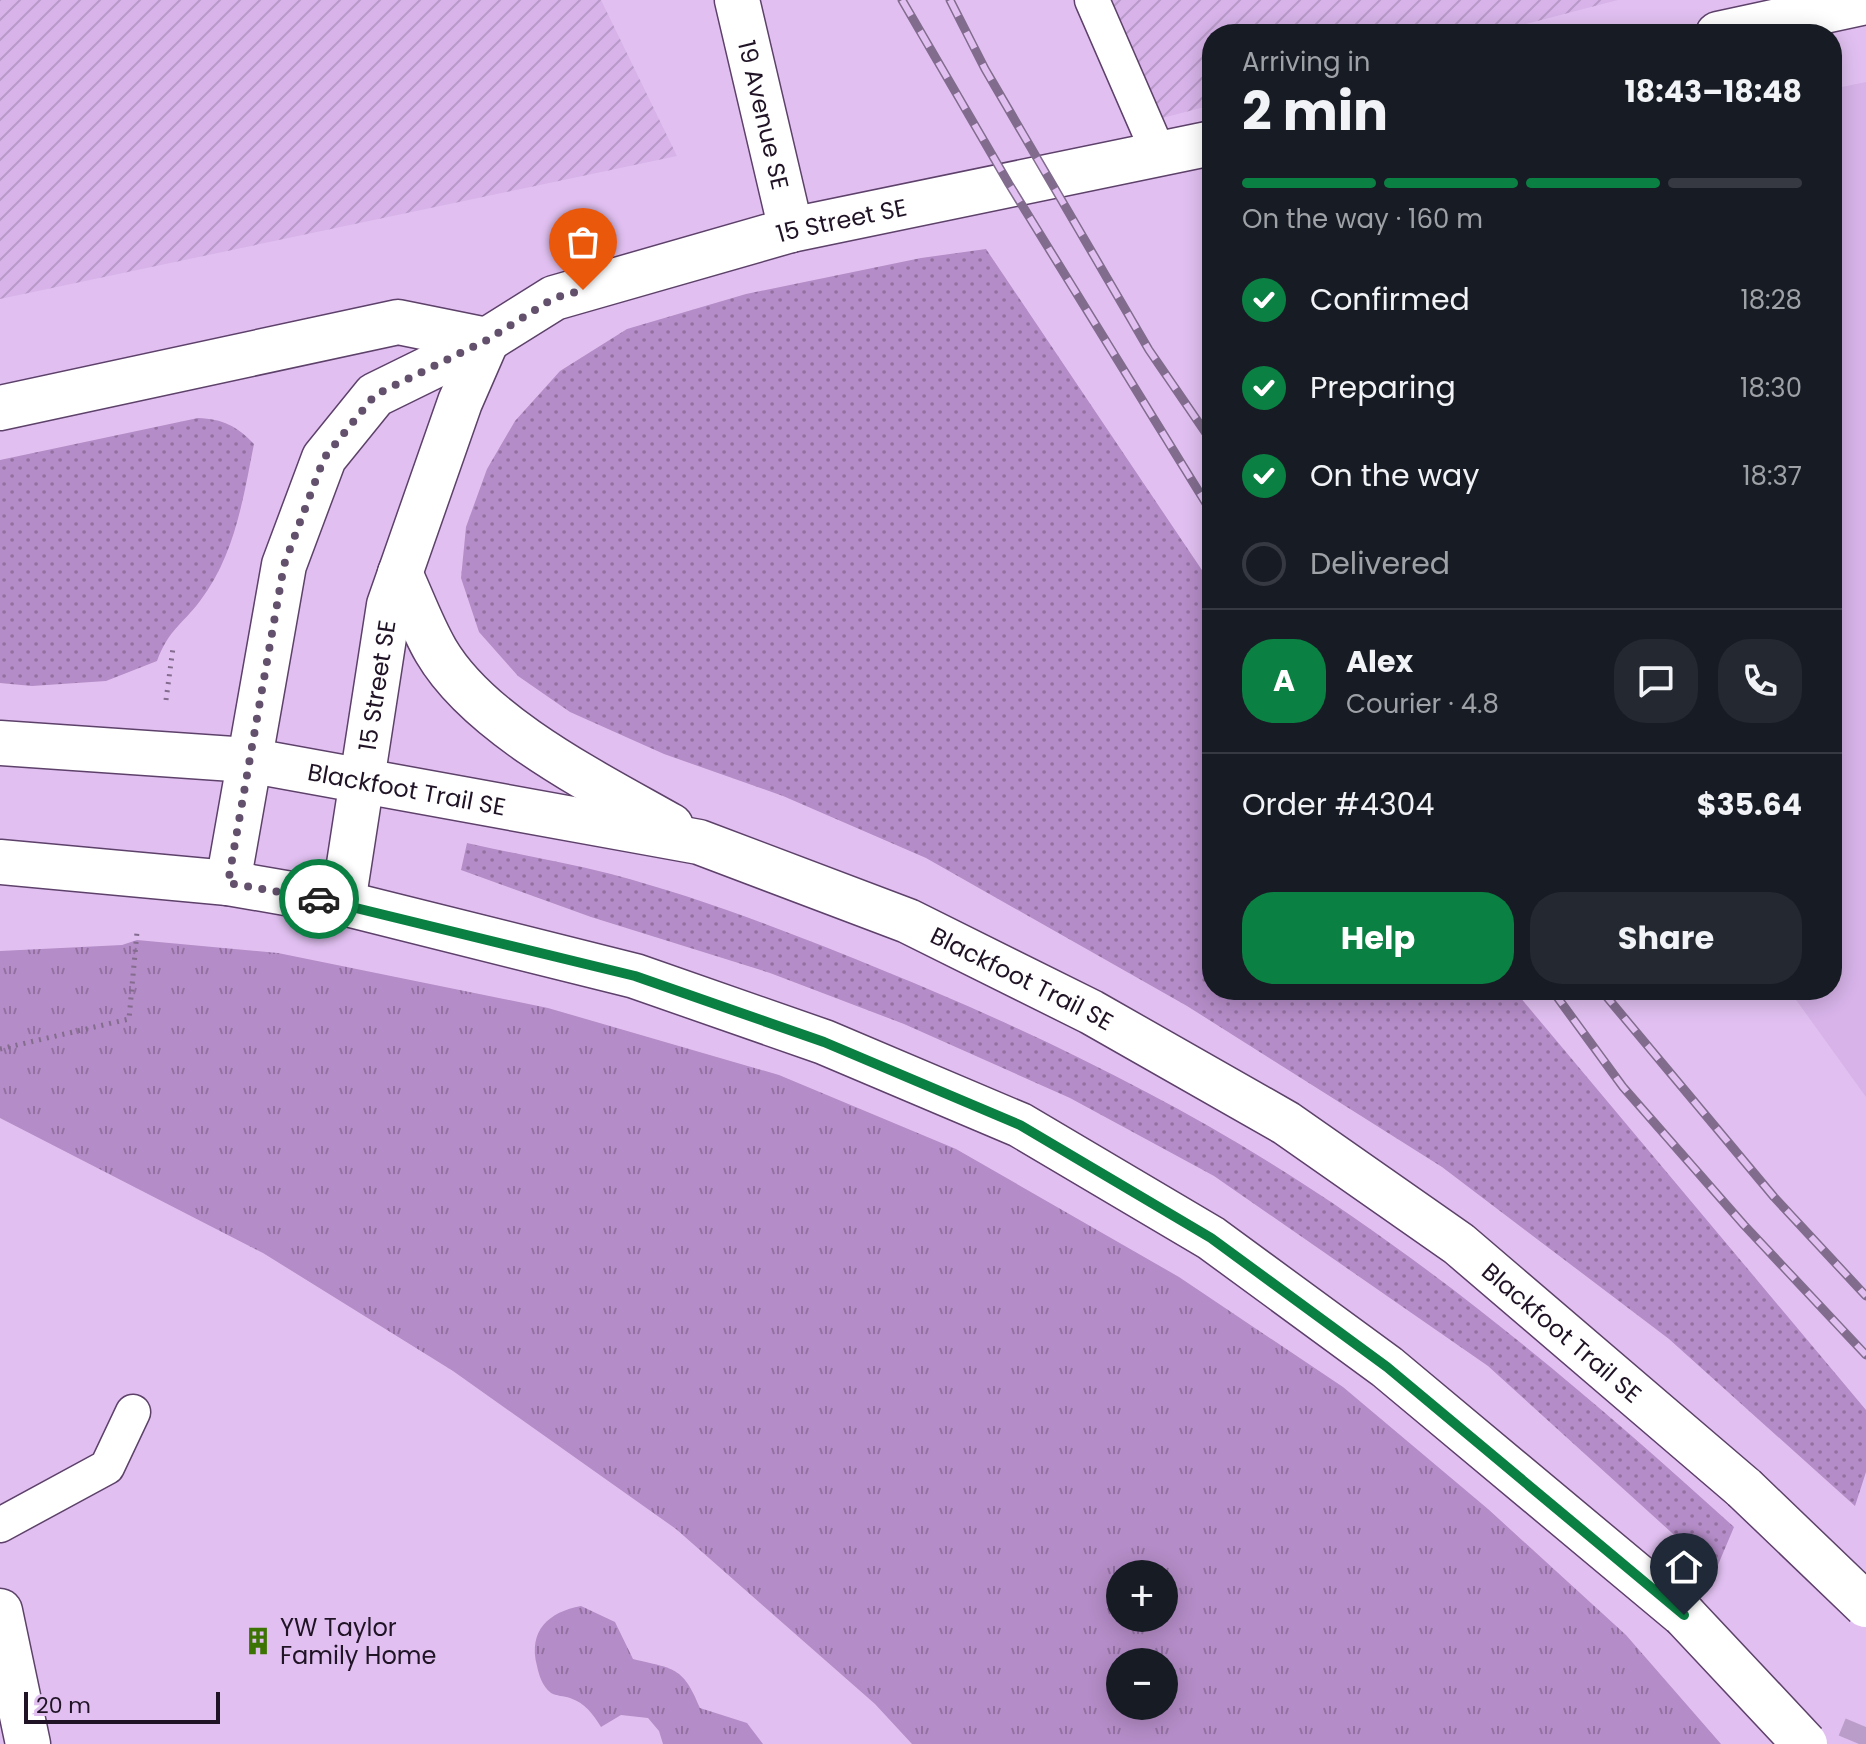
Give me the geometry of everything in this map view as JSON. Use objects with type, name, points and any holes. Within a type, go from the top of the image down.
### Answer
[{"type":"main road","name":"19 Avenue SE","points":[[737,0],[791,230]]},
{"type":"main road","points":[[1764,24],[1866,2]]},
{"type":"main road","name":"15 Street SE","points":[[228,883],[284,565],[324,458],[375,395],[487,340],[554,298],[791,230],[1202,145]]},
{"type":"main road","points":[[0,408],[398,322],[487,340]]},
{"type":"main road","name":"15 Street SE","points":[[343,903],[359,781],[389,605],[460,402],[487,340]]},
{"type":"main road","points":[[400,573],[437,653],[481,704],[552,759],[699,842]]},
{"type":"main road","name":"Blackfoot Trail SE","points":[[0,743],[248,760],[699,842],[908,921],[1091,1012],[1286,1123],[1459,1244],[1744,1488],[1866,1605]]},
{"type":"main road","points":[[0,862],[228,883],[343,903],[635,976],[824,1042],[1020,1125],[1211,1238],[1387,1367],[1684,1615],[1805,1744]]},
{"type":"main road","points":[[0,1611],[28,1744]]},
{"type":"lane","points":[[1091,3],[1159,154]]},
{"type":"lane","points":[[0,1525],[107,1467],[133,1412]]},
{"type":"path","points":[[0,1049],[129,1019],[137,929]]},
{"type":"shaded area","points":[[0,0],[601,0],[677,156],[0,299]]},
{"type":"shaded area","points":[[1096,0],[1618,0],[1526,24],[1202,24],[1202,108],[1155,120]]},
{"type":"shaded area","points":[[1866,82],[1866,1097],[1796,1000],[1842,1000],[1842,87]]},
{"type":"green space","points":[[986,249],[1202,570],[1202,1000],[1522,1000],[1866,1410],[1866,1472],[1855,1506],[1669,1339],[1442,1167],[1187,1006],[926,858],[783,796],[664,754],[570,712],[518,676],[479,632],[461,578],[466,527],[487,469],[515,421],[560,371],[627,329],[746,294],[921,258]]},
{"type":"green space","points":[[198,418],[229,425],[254,444],[236,526],[222,565],[200,601],[171,635],[157,661],[106,681],[32,686],[0,683],[0,460]]},
{"type":"green space","points":[[467,843],[646,884],[716,906],[819,945],[948,997],[1068,1052],[1242,1146],[1353,1217],[1452,1289],[1596,1405],[1734,1527],[1715,1572],[1488,1366],[1214,1176],[1070,1098],[904,1024],[770,973],[591,917],[461,870]]},
{"type":"green space","points":[[137,940],[278,953],[548,1008],[779,1075],[956,1149],[1179,1277],[1343,1387],[1488,1509],[1626,1635],[1721,1744],[912,1744],[875,1704],[676,1529],[453,1371],[263,1253],[0,1118],[0,951],[122,945]]},
{"type":"green space","points":[[581,1606],[615,1622],[633,1659],[676,1672],[688,1684],[700,1708],[747,1723],[763,1744],[663,1744],[659,1731],[648,1718],[621,1715],[601,1727],[592,1713],[580,1703],[551,1693],[543,1684],[537,1666],[535,1653],[539,1633],[551,1618]]},
{"type":"tunnel","points":[[1859,1744],[1866,1727]]},
{"type":"railway","points":[[902,0],[1009,184],[1202,497]]},
{"type":"railway","points":[[950,0],[985,69],[1149,350],[1202,427]]},
{"type":"railway","points":[[1559,1000],[1623,1087],[1744,1225],[1866,1355]]},
{"type":"railway","points":[[1609,1000],[1774,1197],[1866,1296]]},
{"type":"way so far","points":[[319,899],[228,883],[284,565],[324,458],[375,395],[487,340],[554,298],[583,290]]},
{"type":"place","name":"YW Taylor Family Home","points":[[258,1641]]},
{"type":"route","points":[[319,899],[635,976],[824,1042],[1020,1125],[1211,1238],[1387,1367],[1684,1615]]}]
